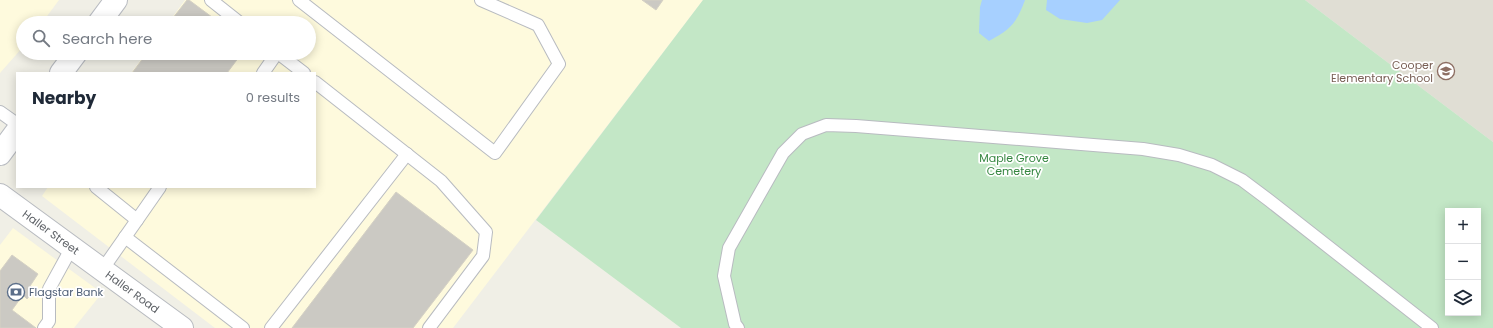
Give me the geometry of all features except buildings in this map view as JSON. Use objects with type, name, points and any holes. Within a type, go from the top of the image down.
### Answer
[{"type":"street","points":[[104,16],[116,0]]},
{"type":"street","points":[[62,72],[71,60]]},
{"type":"street","points":[[0,154],[16,132]]},
{"type":"street","name":"Haller Street","points":[[0,195],[102,270]]},
{"type":"street","name":"Haller Road","points":[[102,270],[182,328]]},
{"type":"lane","points":[[211,0],[231,16]]},
{"type":"lane","points":[[299,0],[495,154],[559,64],[538,25],[481,0]]},
{"type":"lane","points":[[263,72],[272,60]]},
{"type":"lane","points":[[287,60],[303,72]]},
{"type":"lane","points":[[316,83],[441,181],[486,232],[483,256],[428,328]]},
{"type":"lane","points":[[0,112],[16,123]]},
{"type":"lane","points":[[738,328],[735,324],[724,276],[729,248],[783,153],[802,134],[826,125],[856,126],[1143,149],[1179,156],[1212,165],[1242,180],[1432,328]]},
{"type":"lane","points":[[271,328],[407,154]]},
{"type":"lane","points":[[97,188],[137,220]]},
{"type":"lane","points":[[102,270],[159,188]]},
{"type":"lane","points":[[125,237],[243,328]]},
{"type":"lane","points":[[44,328],[49,321],[49,289],[72,247]]},
{"type":"shaded area","points":[[0,0],[59,0],[47,16],[16,16],[16,55],[0,73]]},
{"type":"shaded area","points":[[185,0],[703,0],[453,328],[215,328],[42,196],[47,188],[316,188],[316,72],[132,72],[141,60],[316,60],[316,16],[173,16]]},
{"type":"shaded area","name":"Cooper Elementary School","points":[[1305,0],[1493,0],[1493,142]]},
{"type":"shaded area","points":[[13,228],[102,293],[74,328],[0,328],[0,245]]},
{"type":"green space","name":"Maple Grove Cemetery","points":[[703,0],[1305,0],[1493,142],[1493,328],[681,328],[536,220]]},
{"type":"water","points":[[982,0],[1025,0],[1019,15],[1012,25],[1003,33],[989,41],[979,33],[980,7]]},
{"type":"water","points":[[1047,0],[1120,0],[1102,20],[1087,23],[1060,19],[1046,10]]},
{"type":"place","name":"Cooper Elementary School","points":[[1446,71]]},
{"type":"place","name":"Flagstar Bank","points":[[16,292]]}]
